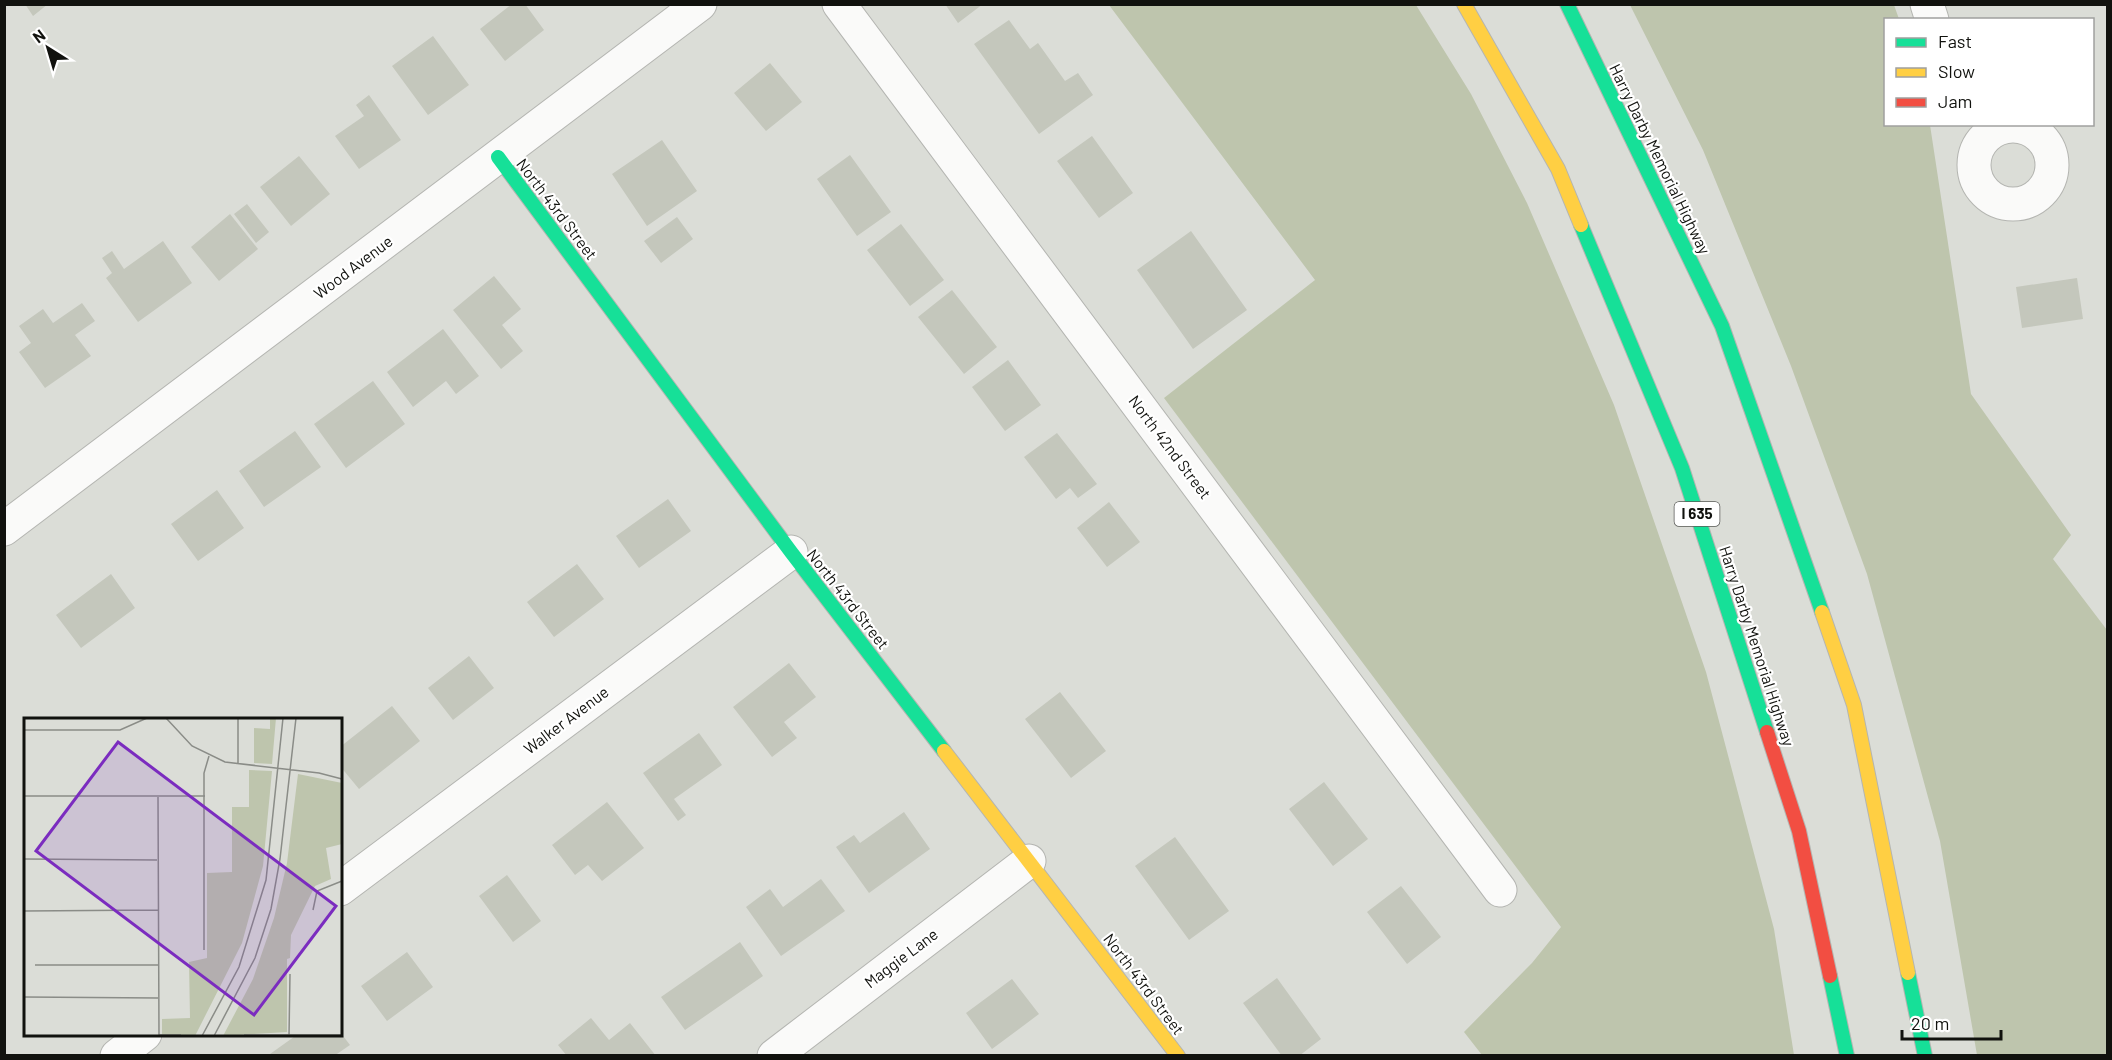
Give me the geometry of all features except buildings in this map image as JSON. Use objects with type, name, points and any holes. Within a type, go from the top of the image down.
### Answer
[{"type":"main road","name":"Harry Darby Memorial Highway","points":[[1464,4],[1558,169],[1682,468],[1799,831],[1846,1056]]},
{"type":"main road","name":"Harry Darby Memorial Highway","points":[[1567,4],[1722,326],[1850,694],[1925,1056]]},
{"type":"main road","name":"North 43rd Street","points":[[498,157],[790,552],[1178,1056]]},
{"type":"street","name":"Wood Avenue","points":[[4,529],[700,4]]},
{"type":"street","name":"North 42nd Street","points":[[839,4],[1500,890]]},
{"type":"street","name":"Walker Avenue","points":[[342,888],[790,552]]},
{"type":"street","name":"Maggie Lane","points":[[774,1056],[1029,861]]},
{"type":"street","points":[[117,1056],[144,1036]]},
{"type":"green space","points":[[1109,5],[1416,5],[1471,94],[1527,203],[1614,405],[1706,672],[1774,929],[1794,1055],[1482,1055],[1464,1032],[1532,963],[1561,927],[1164,398],[1315,280]]},
{"type":"green space","points":[[1630,5],[1894,5],[1899,18],[1884,18],[1884,126],[1930,126],[1971,394],[2071,535],[2053,559],[2107,630],[2107,1055],[1977,1055],[1940,841],[1867,574],[1791,366],[1703,150]]},
{"type":"traffic: fast","points":[[1567,4],[1722,326],[1822,612]]},
{"type":"traffic: fast","points":[[498,157],[791,552],[944,751]]},
{"type":"traffic: fast","points":[[1581,225],[1682,468],[1767,732]]},
{"type":"traffic: fast","points":[[1908,973],[1925,1056]]},
{"type":"traffic: fast","points":[[1830,976],[1847,1056]]},
{"type":"traffic: slow","points":[[1464,4],[1558,169],[1581,225]]},
{"type":"traffic: slow","points":[[1822,612],[1854,705],[1908,973]]},
{"type":"traffic: slow","points":[[944,751],[1178,1056]]},
{"type":"traffic: jam","points":[[1767,732],[1799,831],[1830,976]]}]
